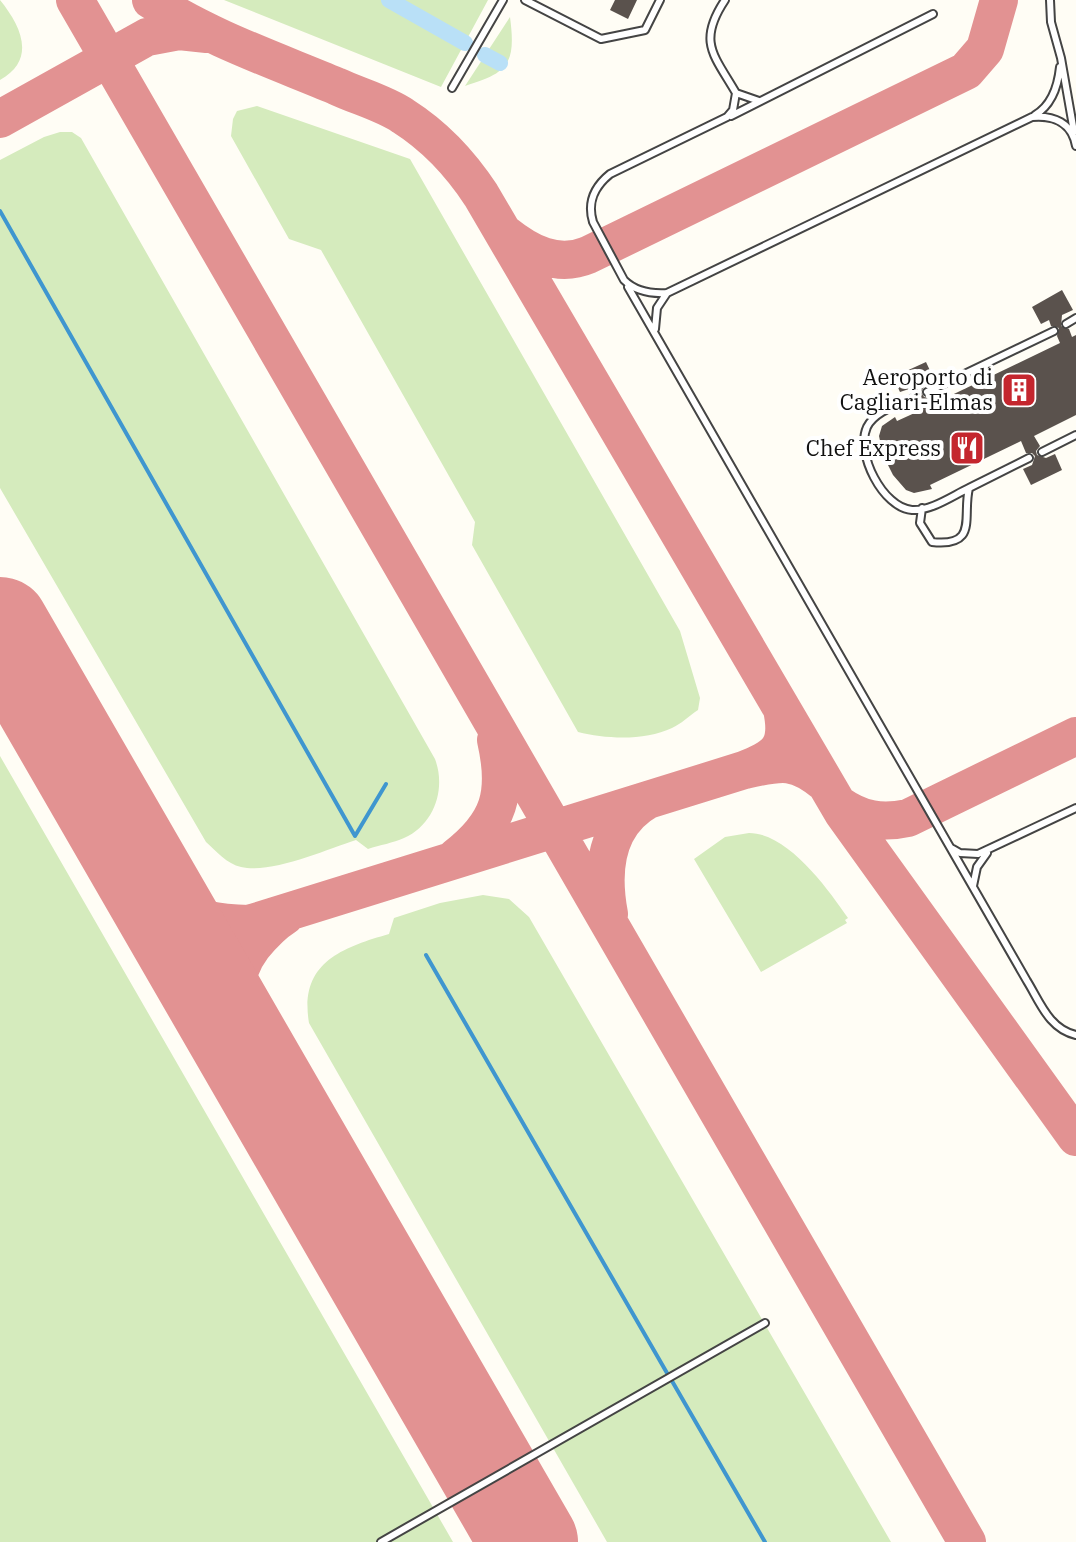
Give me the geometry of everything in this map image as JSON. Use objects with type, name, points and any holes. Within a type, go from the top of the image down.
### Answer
[{"type":"lane","points":[[452,88],[503,0]]},
{"type":"lane","points":[[525,0],[601,39],[645,30],[660,0]]},
{"type":"lane","points":[[725,0],[710,26],[709,39],[714,55],[736,93],[733,110],[727,117]]},
{"type":"lane","points":[[1050,0],[1051,22],[1061,58],[1076,146]]},
{"type":"lane","points":[[933,14],[610,174],[595,190],[590,211],[624,280],[1052,1022],[1058,1028],[1076,1035]]},
{"type":"lane","points":[[624,280],[641,291],[667,293],[1032,117],[1042,111],[1052,96],[1059,77],[1061,58]]},
{"type":"lane","points":[[736,93],[760,101]]},
{"type":"lane","points":[[1032,117],[1051,117],[1069,127],[1074,135]]},
{"type":"lane","points":[[655,333],[657,308],[667,293]]},
{"type":"lane","points":[[1066,324],[1076,318]]},
{"type":"lane","points":[[927,392],[1054,331]]},
{"type":"lane","points":[[913,398],[875,417],[868,425],[864,444],[866,456],[886,499],[900,507],[913,510],[922,508],[1029,458]]},
{"type":"lane","points":[[1042,452],[1076,435]]},
{"type":"lane","points":[[922,508],[920,523],[932,542],[946,543],[960,538],[966,531],[969,488]]},
{"type":"lane","points":[[950,847],[960,853],[978,854],[1076,808]]},
{"type":"lane","points":[[973,887],[977,867],[993,849]]},
{"type":"lane","points":[[381,1542],[765,1323]]},
{"type":"green space","points":[[0,0],[19,31],[22,52],[19,62],[0,80]]},
{"type":"green space","points":[[224,0],[488,0],[441,87]]},
{"type":"green space","points":[[510,17],[512,45],[506,64],[491,76],[465,86]]},
{"type":"green space","points":[[257,106],[410,159],[680,631],[700,698],[698,710],[679,724],[638,737],[578,732],[472,545],[475,522],[321,250],[289,239],[231,136],[237,111]]},
{"type":"green space","points":[[60,132],[72,132],[81,138],[435,759],[439,782],[435,804],[423,824],[404,838],[368,849],[356,840],[268,867],[241,867],[222,857],[206,842],[0,488],[0,160]]},
{"type":"green space","points":[[0,756],[453,1542],[0,1542]]},
{"type":"green space","points":[[749,833],[764,835],[792,852],[830,892],[848,918],[845,920],[847,923],[761,972],[694,859],[725,837]]},
{"type":"green space","points":[[483,895],[509,899],[529,917],[891,1542],[607,1542],[309,1023],[310,986],[327,962],[354,946],[389,934],[394,918],[440,903]]},
{"type":"building","points":[[615,0],[637,0],[628,19],[610,10]]},
{"type":"building","name":"Aeroporto di Cagliari-Elmas","points":[[1062,290],[1073,310],[1062,315],[1061,326],[1069,329],[1072,337],[1076,335],[1076,415],[1034,436],[1040,446],[1037,455],[1046,458],[1055,454],[1062,470],[1031,485],[1023,469],[1032,465],[1035,456],[1026,453],[1021,441],[930,485],[932,489],[914,493],[906,490],[893,475],[883,455],[879,436],[882,426],[895,417],[897,421],[919,411],[916,403],[919,398],[909,389],[900,392],[893,377],[926,362],[933,377],[922,383],[924,387],[921,392],[933,404],[1060,343],[1057,336],[1059,328],[1051,326],[1049,320],[1041,324],[1032,307]]},
{"type":"waterway","points":[[389,0],[465,43]]},
{"type":"waterway","points":[[485,55],[500,63]]},
{"type":"waterway","points":[[0,211],[355,836],[386,784]]},
{"type":"waterway","points":[[426,955],[667,1373]]},
{"type":"waterway","points":[[672,1381],[765,1542]]},
{"type":"taxiway","points":[[75,0],[967,1542]]},
{"type":"taxiway","points":[[151,0],[218,37],[396,111],[437,142],[465,172],[843,813],[1076,1137]]},
{"type":"taxiway","points":[[504,233],[523,247],[554,259],[577,259],[588,255],[966,71],[985,49],[999,0]]},
{"type":"taxiway","points":[[0,119],[147,37],[179,31],[207,34]]},
{"type":"taxiway","points":[[782,709],[784,733],[778,749],[765,760],[744,770],[787,764],[805,770],[826,784]]},
{"type":"taxiway","points":[[838,804],[872,819],[889,821],[908,818],[1076,736]]},
{"type":"taxiway","points":[[456,857],[482,832],[497,806],[501,776],[496,740]]},
{"type":"taxiway","points":[[127,846],[163,895],[175,905],[205,919],[249,924],[744,770]]},
{"type":"taxiway","points":[[609,914],[606,881],[609,850],[623,822],[648,800]]},
{"type":"taxiway","points":[[267,1087],[243,1035],[235,1000],[236,982],[253,946],[285,916]]},
{"type":"runway","points":[[0,626],[529,1542]]},
{"type":"place","name":"Aeroporto di Cagliari-Elmas","points":[[1019,390]]},
{"type":"place","name":"Chef Express","points":[[967,448]]}]
